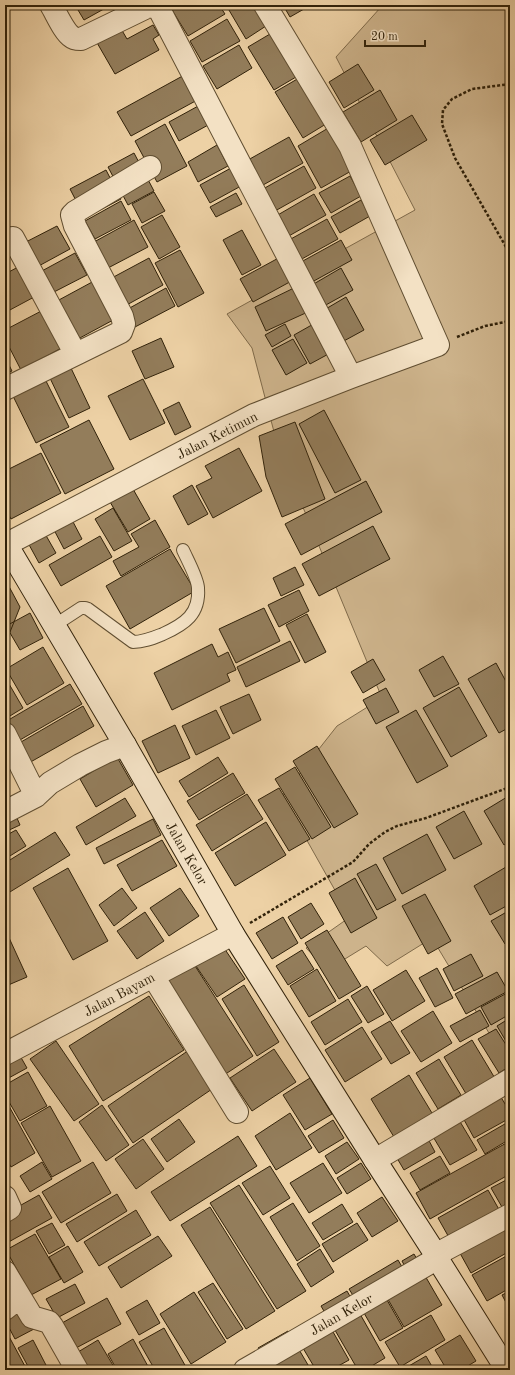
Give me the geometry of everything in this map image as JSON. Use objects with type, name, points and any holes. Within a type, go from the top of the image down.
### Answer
[{"type":"street","points":[[51,5],[67,32],[72,37],[77,39],[81,39],[147,7],[156,6],[160,9],[351,377]]},
{"type":"street","points":[[265,5],[350,146],[438,345]]},
{"type":"street","points":[[5,389],[75,353],[121,332],[124,324],[122,316],[75,226],[72,215],[150,167]]},
{"type":"street","points":[[13,238],[75,353]]},
{"type":"street","name":"Jalan Ketimun","points":[[6,544],[254,415],[438,345]]},
{"type":"street","name":"Jalan Kelor","points":[[6,544],[125,745],[233,934],[507,1370]]},
{"type":"street","points":[[5,734],[36,796]]},
{"type":"street","points":[[5,812],[36,796],[50,783],[80,765],[106,752],[125,745]]},
{"type":"street","name":"Jalan Bayam","points":[[5,1054],[233,934]]},
{"type":"street","points":[[153,976],[236,1112]]},
{"type":"street","points":[[375,1160],[510,1080]]},
{"type":"street","points":[[5,1197],[10,1208],[5,1211]]},
{"type":"street","points":[[436,1256],[510,1215]]},
{"type":"street","name":"Jalan Kelor","points":[[245,1370],[436,1256]]},
{"type":"street","points":[[5,1272],[13,1303],[32,1317],[49,1322],[77,1370]]},
{"type":"lane","points":[[54,625],[81,608],[86,608],[133,642],[150,640],[178,628],[193,613],[198,587],[183,550]]},
{"type":"path","points":[[510,84],[472,90],[452,99],[443,110],[442,124],[455,158],[510,254]]},
{"type":"path","points":[[438,345],[485,326],[510,321]]},
{"type":"path","points":[[233,934],[354,862],[368,844],[385,832],[397,826],[426,818],[510,787]]},
{"type":"shaded area","points":[[380,5],[510,5],[510,1068],[432,938],[387,966],[366,946],[327,970],[306,948],[350,917],[282,796],[337,726],[382,698],[278,447],[252,348],[227,314],[415,210],[336,57],[381,7]]},
{"type":"building","points":[[75,5],[111,5],[84,20]]},
{"type":"building","points":[[180,5],[219,5],[225,14],[188,36],[172,10]]},
{"type":"building","points":[[226,5],[254,5],[266,26],[246,39]]},
{"type":"building","points":[[283,5],[311,5],[290,17]]},
{"type":"building","points":[[227,19],[240,41],[202,62],[190,41]]},
{"type":"building","points":[[153,25],[159,35],[153,39],[159,50],[115,74],[96,41],[120,27],[127,39]]},
{"type":"building","points":[[270,34],[296,77],[274,90],[248,47]]},
{"type":"building","points":[[239,45],[252,68],[217,89],[203,66]]},
{"type":"building","points":[[358,64],[374,90],[344,108],[329,82]]},
{"type":"building","points":[[188,73],[201,98],[131,136],[117,112]]},
{"type":"building","points":[[299,78],[326,124],[303,138],[275,92]]},
{"type":"building","points":[[380,90],[397,120],[361,142],[343,112]]},
{"type":"building","points":[[200,105],[210,124],[179,141],[169,122]]},
{"type":"building","points":[[412,115],[427,140],[385,165],[370,140]]},
{"type":"building","points":[[165,124],[187,166],[157,182],[135,141]]},
{"type":"building","points":[[330,127],[353,170],[321,188],[298,146]]},
{"type":"building","points":[[289,137],[303,163],[263,185],[248,160]]},
{"type":"building","points":[[217,145],[228,166],[198,182],[188,162]]},
{"type":"building","points":[[134,153],[154,191],[128,205],[108,167]]},
{"type":"building","points":[[304,166],[316,188],[275,211],[263,189]]},
{"type":"building","points":[[231,168],[241,186],[210,203],[200,185]]},
{"type":"building","points":[[106,170],[121,199],[85,218],[70,189]]},
{"type":"building","points":[[350,176],[361,196],[331,213],[319,193]]},
{"type":"building","points":[[154,192],[165,211],[142,223],[132,204]]},
{"type":"building","points":[[236,193],[242,204],[216,217],[210,207]]},
{"type":"building","points":[[314,194],[326,215],[287,237],[276,216]]},
{"type":"building","points":[[361,200],[370,216],[340,233],[331,217]]},
{"type":"building","points":[[121,201],[131,220],[95,239],[85,221]]},
{"type":"building","points":[[162,215],[180,247],[159,259],[141,227]]},
{"type":"building","points":[[327,219],[338,239],[300,260],[289,240]]},
{"type":"building","points":[[134,220],[148,247],[108,268],[94,242]]},
{"type":"building","points":[[57,226],[70,249],[35,268],[22,244]]},
{"type":"building","points":[[242,230],[261,265],[242,275],[223,240]]},
{"type":"building","points":[[341,240],[352,260],[312,282],[301,262]]},
{"type":"building","points":[[180,250],[204,293],[178,307],[155,263]]},
{"type":"building","points":[[75,253],[87,275],[52,293],[40,272]]},
{"type":"building","points":[[284,255],[297,278],[253,302],[240,279]]},
{"type":"building","points":[[149,258],[163,285],[123,307],[108,280]]},
{"type":"building","points":[[20,266],[36,296],[8,311],[5,306],[5,274]]},
{"type":"building","points":[[341,268],[353,290],[324,306],[312,285]]},
{"type":"building","points":[[94,281],[115,319],[78,339],[57,301]]},
{"type":"building","points":[[298,286],[310,311],[266,331],[255,307]]},
{"type":"building","points":[[166,288],[175,306],[135,327],[126,310]]},
{"type":"building","points":[[346,297],[364,330],[342,342],[324,310]]},
{"type":"building","points":[[47,308],[67,345],[21,370],[5,339],[5,330]]},
{"type":"building","points":[[317,322],[334,351],[310,364],[294,335]]},
{"type":"building","points":[[285,324],[291,336],[272,347],[265,335]]},
{"type":"building","points":[[161,338],[174,367],[145,379],[132,351]]},
{"type":"building","points":[[293,339],[307,363],[286,375],[272,350]]},
{"type":"building","points":[[5,357],[12,371],[5,374]]},
{"type":"building","points":[[70,366],[90,408],[69,418],[49,376]]},
{"type":"building","points":[[143,379],[165,423],[130,440],[108,396]]},
{"type":"building","points":[[46,381],[69,427],[36,443],[13,396]]},
{"type":"building","points":[[179,402],[191,427],[175,435],[163,410]]},
{"type":"building","points":[[324,410],[361,480],[335,493],[299,424]]},
{"type":"building","points":[[89,420],[114,469],[65,494],[40,445]]},
{"type":"building","points":[[295,422],[325,499],[282,517],[266,477],[259,436]]},
{"type":"building","points":[[239,448],[262,491],[213,518],[196,486],[212,478],[205,466]]},
{"type":"building","points":[[41,453],[61,493],[11,519],[5,508],[5,471]]},
{"type":"building","points":[[366,481],[382,512],[301,555],[285,524]]},
{"type":"building","points":[[192,485],[208,514],[188,525],[173,496]]},
{"type":"building","points":[[133,489],[150,519],[128,532],[110,502]]},
{"type":"building","points":[[113,508],[132,541],[114,551],[95,519]]},
{"type":"building","points":[[71,518],[82,539],[64,549],[53,528]]},
{"type":"building","points":[[155,520],[170,547],[121,576],[113,561],[139,547],[131,534]]},
{"type":"building","points":[[373,526],[390,559],[319,596],[302,564]]},
{"type":"building","points":[[44,532],[56,553],[39,563],[27,541]]},
{"type":"building","points":[[100,536],[112,557],[61,586],[49,565]]},
{"type":"building","points":[[170,549],[195,591],[130,629],[106,586]]},
{"type":"building","points":[[295,567],[304,585],[281,596],[273,578]]},
{"type":"building","points":[[5,579],[20,607],[10,632],[5,635]]},
{"type":"building","points":[[299,590],[309,611],[279,627],[268,605]]},
{"type":"building","points":[[264,608],[280,641],[236,663],[219,629]]},
{"type":"building","points":[[30,613],[43,638],[20,650],[6,626]]},
{"type":"building","points":[[307,614],[326,652],[305,663],[286,625]]},
{"type":"building","points":[[290,641],[300,661],[246,687],[237,667]]},
{"type":"building","points":[[212,644],[218,657],[228,652],[236,670],[227,674],[230,681],[172,710],[154,673]]},
{"type":"building","points":[[43,647],[64,683],[27,705],[6,669]]},
{"type":"building","points":[[443,656],[459,684],[434,697],[419,670]]},
{"type":"building","points":[[373,659],[385,680],[363,693],[351,672]]},
{"type":"building","points":[[496,663],[510,689],[510,727],[499,733],[468,679]]},
{"type":"building","points":[[5,677],[23,708],[5,719]]},
{"type":"building","points":[[70,684],[82,704],[13,744],[5,731],[5,722]]},
{"type":"building","points":[[459,687],[487,736],[451,757],[423,708]]},
{"type":"building","points":[[386,688],[399,712],[376,724],[363,700]]},
{"type":"building","points":[[249,694],[261,720],[233,734],[220,707]]},
{"type":"building","points":[[83,706],[94,726],[20,768],[9,749]]},
{"type":"building","points":[[216,710],[230,738],[196,755],[182,726]]},
{"type":"building","points":[[416,710],[448,766],[417,783],[386,727]]},
{"type":"building","points":[[175,725],[190,758],[158,773],[142,741]]},
{"type":"building","points":[[317,746],[358,814],[334,828],[293,761]]},
{"type":"building","points":[[117,757],[133,785],[96,807],[80,779]]},
{"type":"building","points":[[218,757],[228,773],[189,797],[179,781]]},
{"type":"building","points":[[295,767],[331,827],[312,839],[275,779]]},
{"type":"building","points":[[233,773],[245,793],[199,820],[187,801]]},
{"type":"building","points":[[279,788],[310,839],[289,851],[258,800]]},
{"type":"building","points":[[247,794],[263,819],[212,851],[196,825]]},
{"type":"building","points":[[507,797],[510,802],[510,841],[504,845],[484,811]]},
{"type":"building","points":[[125,798],[136,816],[86,845],[76,827]]},
{"type":"building","points":[[10,802],[20,825],[5,832],[5,804]]},
{"type":"building","points":[[464,811],[482,844],[454,859],[436,827]]},
{"type":"building","points":[[153,819],[161,835],[104,864],[96,848]]},
{"type":"building","points":[[266,822],[286,855],[235,886],[215,853]]},
{"type":"building","points":[[16,830],[26,846],[5,859],[5,836]]},
{"type":"building","points":[[55,832],[70,855],[5,895],[5,863]]},
{"type":"building","points":[[427,834],[446,870],[402,894],[383,858]]},
{"type":"building","points":[[162,840],[177,866],[132,891],[117,865]]},
{"type":"building","points":[[376,864],[396,900],[377,910],[357,874]]},
{"type":"building","points":[[506,867],[510,874],[510,904],[490,915],[474,886]]},
{"type":"building","points":[[68,868],[108,941],[73,960],[33,888]]},
{"type":"building","points":[[355,878],[377,918],[351,933],[329,893]]},
{"type":"building","points":[[122,888],[137,908],[114,926],[99,905]]},
{"type":"building","points":[[180,888],[199,916],[169,936],[150,908]]},
{"type":"building","points":[[425,894],[451,941],[428,954],[402,906]]},
{"type":"building","points":[[311,903],[324,924],[301,939],[288,917]]},
{"type":"building","points":[[510,910],[510,941],[505,944],[491,921]]},
{"type":"building","points":[[145,912],[164,941],[137,959],[117,931]]},
{"type":"building","points":[[283,917],[298,943],[272,959],[256,933]]},
{"type":"building","points":[[5,929],[27,977],[6,986],[5,984]]},
{"type":"building","points":[[327,930],[361,986],[339,999],[305,943]]},
{"type":"building","points":[[222,945],[245,979],[217,997],[194,963]]},
{"type":"building","points":[[302,950],[314,969],[288,985],[276,966]]},
{"type":"building","points":[[471,954],[483,976],[454,991],[443,969]]},
{"type":"building","points":[[188,955],[253,1056],[224,1075],[159,974]]},
{"type":"building","points":[[437,968],[453,998],[435,1007],[419,978]]},
{"type":"building","points":[[317,969],[336,1001],[309,1017],[290,986]]},
{"type":"building","points":[[406,970],[425,1001],[392,1021],[373,990]]},
{"type":"building","points":[[497,972],[508,991],[466,1014],[455,994]]},
{"type":"building","points":[[244,985],[279,1042],[257,1056],[222,999]]},
{"type":"building","points":[[367,986],[384,1014],[368,1023],[351,996]]},
{"type":"building","points":[[507,993],[510,999],[510,1014],[491,1025],[481,1007]]},
{"type":"building","points":[[149,996],[184,1050],[103,1101],[69,1046]]},
{"type":"building","points":[[348,999],[362,1022],[325,1045],[311,1022]]},
{"type":"building","points":[[480,1010],[489,1026],[460,1042],[450,1026]]},
{"type":"building","points":[[433,1011],[452,1043],[421,1062],[401,1031]]},
{"type":"building","points":[[510,1018],[510,1048],[497,1026]]},
{"type":"building","points":[[390,1021],[410,1053],[391,1064],[371,1032]]},
{"type":"building","points":[[362,1027],[382,1059],[345,1082],[325,1050]]},
{"type":"building","points":[[496,1029],[510,1051],[510,1066],[499,1073],[478,1039]]},
{"type":"building","points":[[472,1040],[496,1080],[468,1097],[444,1057]]},
{"type":"building","points":[[56,1041],[99,1104],[74,1121],[30,1059]]},
{"type":"building","points":[[15,1047],[27,1068],[5,1080],[5,1053]]},
{"type":"building","points":[[274,1049],[296,1082],[252,1111],[230,1078]]},
{"type":"building","points":[[189,1050],[215,1087],[133,1143],[108,1106]]},
{"type":"building","points":[[439,1059],[461,1095],[438,1109],[416,1073]]},
{"type":"building","points":[[28,1072],[47,1106],[20,1121],[5,1095],[5,1085]]},
{"type":"building","points":[[409,1075],[435,1118],[397,1142],[371,1099]]},
{"type":"building","points":[[310,1078],[332,1114],[305,1130],[283,1095]]},
{"type":"building","points":[[499,1094],[510,1112],[510,1118],[474,1138],[462,1116]]},
{"type":"building","points":[[5,1099],[35,1153],[11,1167],[5,1156]]},
{"type":"building","points":[[102,1105],[129,1145],[106,1161],[79,1122]]},
{"type":"building","points":[[50,1106],[81,1161],[52,1177],[21,1123]]},
{"type":"building","points":[[290,1113],[312,1148],[276,1170],[255,1136]]},
{"type":"building","points":[[179,1119],[195,1142],[167,1162],[151,1139]]},
{"type":"building","points":[[333,1120],[344,1138],[319,1153],[308,1136]]},
{"type":"building","points":[[459,1120],[477,1150],[450,1165],[432,1135]]},
{"type":"building","points":[[510,1121],[510,1139],[485,1154],[477,1140]]},
{"type":"building","points":[[426,1135],[435,1152],[404,1170],[394,1153]]},
{"type":"building","points":[[238,1136],[257,1166],[170,1221],[151,1192]]},
{"type":"building","points":[[143,1139],[164,1169],[136,1189],[115,1159]]},
{"type":"building","points":[[510,1141],[510,1174],[430,1219],[416,1193]]},
{"type":"building","points":[[347,1142],[359,1159],[336,1174],[325,1156]]},
{"type":"building","points":[[440,1156],[450,1173],[420,1190],[410,1173]]},
{"type":"building","points":[[42,1162],[52,1179],[30,1192],[20,1176]]},
{"type":"building","points":[[93,1162],[111,1193],[61,1223],[42,1192]]},
{"type":"building","points":[[323,1163],[342,1193],[309,1213],[290,1183]]},
{"type":"building","points":[[361,1163],[371,1179],[347,1194],[337,1178]]},
{"type":"building","points":[[270,1166],[290,1198],[263,1215],[242,1183]]},
{"type":"building","points":[[510,1178],[510,1212],[506,1214],[491,1188]]},
{"type":"building","points":[[239,1185],[306,1291],[277,1309],[210,1203]]},
{"type":"building","points":[[488,1190],[501,1213],[451,1241],[438,1218]]},
{"type":"building","points":[[117,1194],[127,1211],[77,1242],[66,1224]]},
{"type":"building","points":[[39,1195],[52,1218],[5,1244],[5,1214]]},
{"type":"building","points":[[382,1197],[398,1221],[372,1237],[357,1213]]},
{"type":"building","points":[[293,1203],[320,1246],[297,1261],[270,1217]]},
{"type":"building","points":[[342,1204],[353,1222],[323,1240],[312,1223]]},
{"type":"building","points":[[210,1207],[275,1311],[246,1329],[181,1225]]},
{"type":"building","points":[[136,1210],[151,1235],[99,1266],[84,1242]]},
{"type":"building","points":[[510,1215],[510,1251],[471,1273],[456,1246]]},
{"type":"building","points":[[52,1223],[65,1245],[49,1254],[36,1231]]},
{"type":"building","points":[[357,1223],[368,1240],[333,1262],[322,1244]]},
{"type":"building","points":[[35,1234],[61,1279],[31,1295],[6,1250]]},
{"type":"building","points":[[158,1236],[172,1256],[121,1288],[108,1267]]},
{"type":"building","points":[[68,1246],[83,1272],[64,1283],[49,1257]]},
{"type":"building","points":[[320,1249],[334,1272],[311,1287],[297,1264]]},
{"type":"building","points":[[414,1254],[422,1268],[410,1276],[402,1261]]},
{"type":"building","points":[[510,1254],[510,1288],[487,1301],[472,1275]]},
{"type":"building","points":[[398,1260],[408,1277],[359,1305],[349,1289]]},
{"type":"building","points":[[424,1274],[442,1305],[404,1327],[386,1296]]},
{"type":"building","points":[[213,1283],[243,1329],[227,1339],[198,1292]]},
{"type":"building","points":[[75,1284],[85,1303],[57,1318],[46,1299]]},
{"type":"building","points":[[347,1291],[385,1358],[365,1370],[358,1370],[321,1306]]},
{"type":"building","points":[[510,1291],[510,1310],[502,1295]]},
{"type":"building","points":[[194,1292],[226,1342],[191,1364],[160,1314]]},
{"type":"building","points":[[383,1293],[403,1328],[380,1341],[360,1306]]},
{"type":"building","points":[[107,1298],[121,1324],[76,1348],[62,1323]]},
{"type":"building","points":[[147,1300],[160,1323],[139,1335],[126,1312]]},
{"type":"building","points":[[21,1305],[34,1329],[15,1339],[5,1320],[5,1313]]},
{"type":"building","points":[[431,1315],[445,1340],[400,1367],[385,1342]]},
{"type":"building","points":[[324,1316],[349,1360],[331,1370],[316,1370],[294,1333]]},
{"type":"building","points":[[164,1328],[186,1367],[181,1370],[155,1370],[139,1342]]},
{"type":"building","points":[[5,1329],[27,1370],[5,1370]]},
{"type":"building","points":[[288,1331],[311,1370],[271,1370],[258,1348]]},
{"type":"building","points":[[460,1335],[476,1361],[461,1370],[447,1370],[435,1350]]},
{"type":"building","points":[[133,1339],[150,1370],[117,1370],[108,1354]]},
{"type":"building","points":[[33,1340],[47,1367],[41,1370],[30,1370],[18,1348]]},
{"type":"building","points":[[98,1340],[114,1367],[108,1370],[90,1370],[78,1352]]},
{"type":"building","points":[[426,1356],[434,1370],[402,1370]]}]
